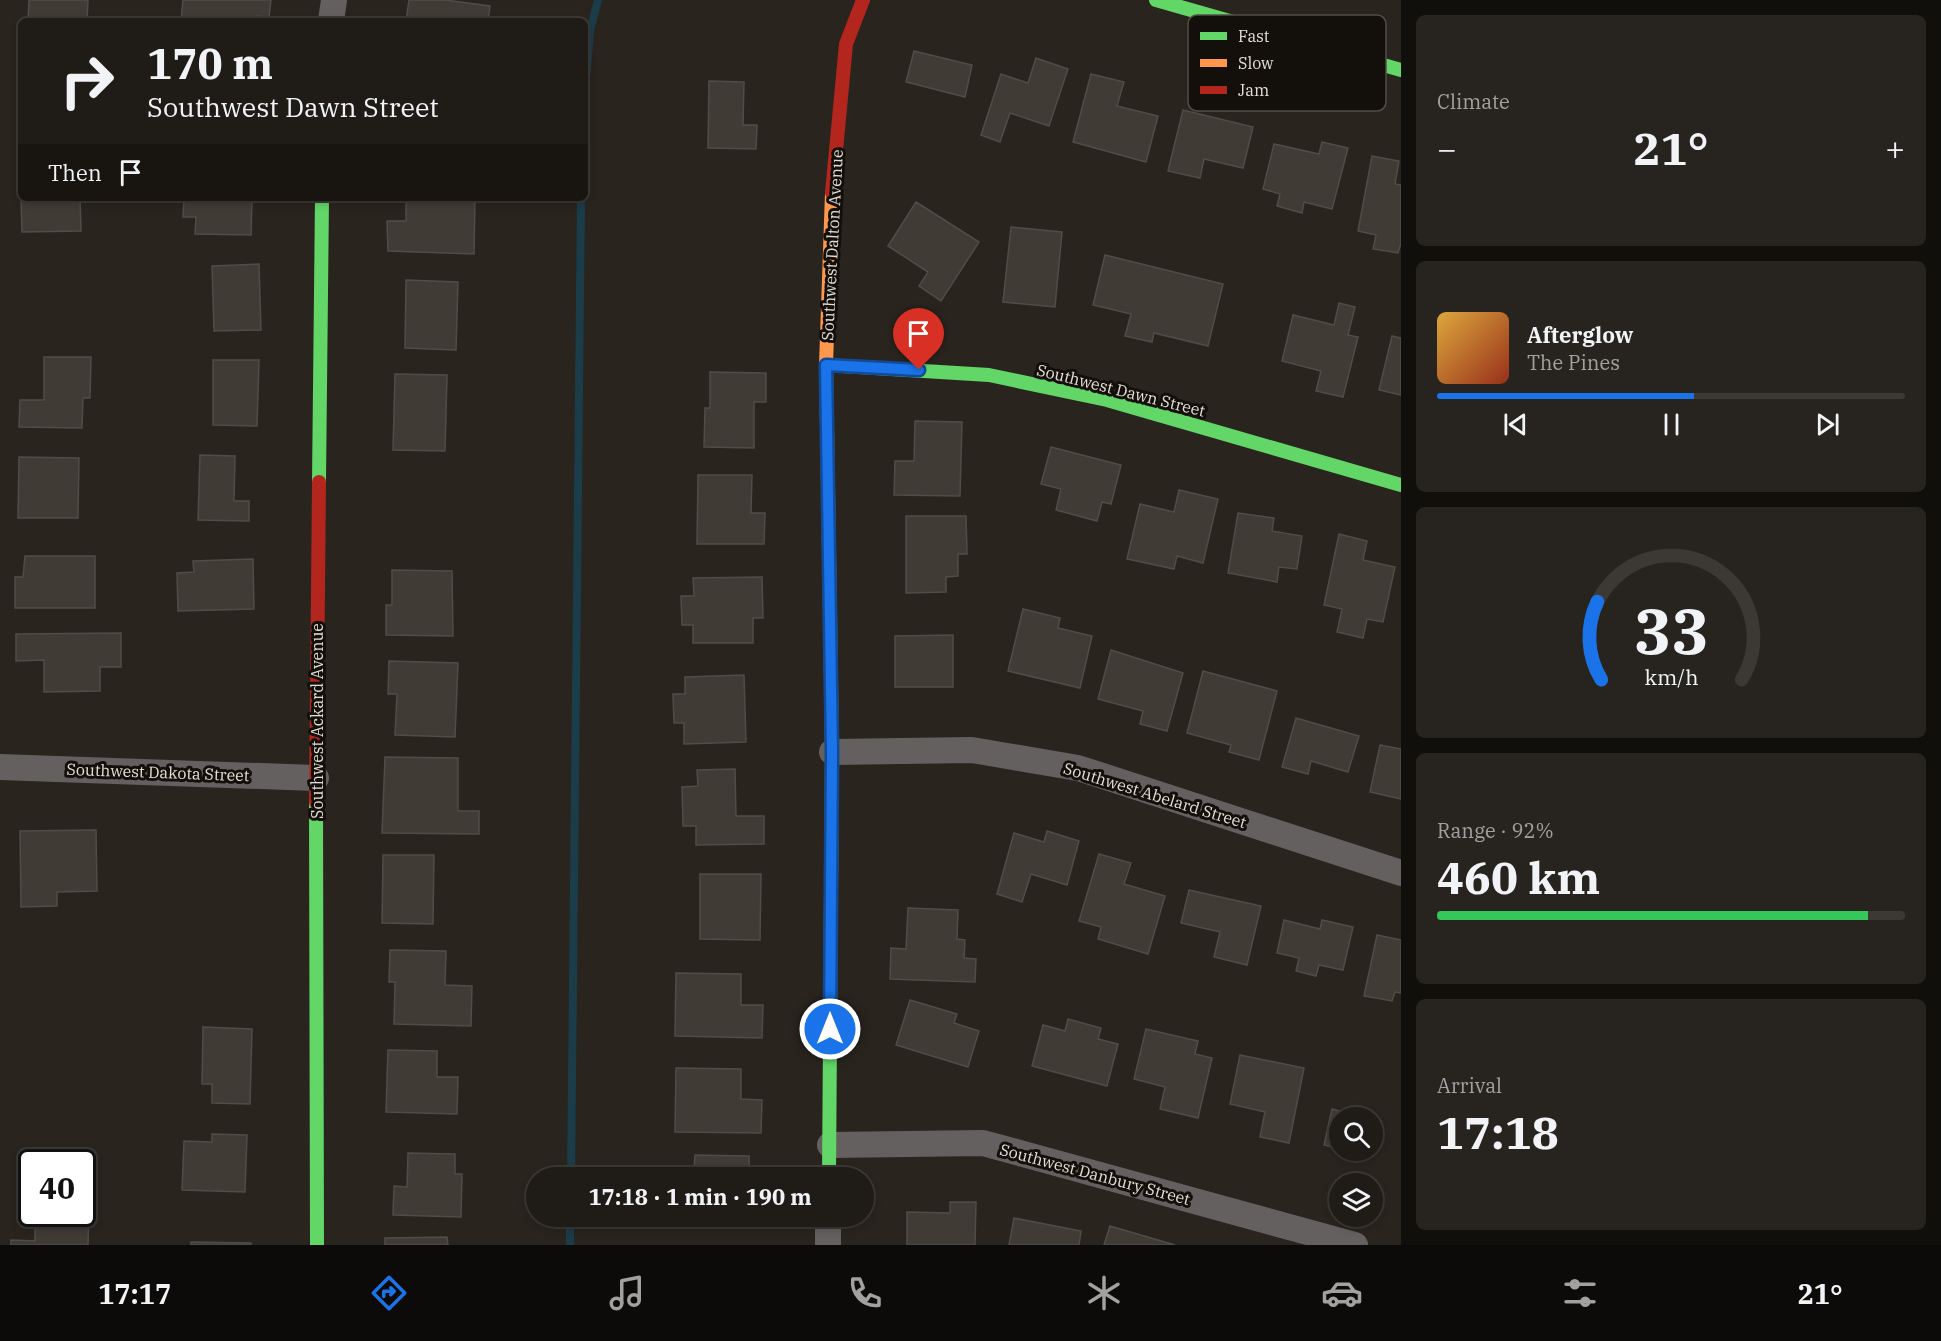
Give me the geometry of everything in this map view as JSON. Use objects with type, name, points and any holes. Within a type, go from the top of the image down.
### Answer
[{"type":"street","points":[[331,18],[334,0]]},
{"type":"street","name":"Southwest Dalton Avenue","points":[[829,1167],[832,752],[826,365],[830,219],[846,44],[863,0]]},
{"type":"street","points":[[1156,0],[1208,15]]},
{"type":"street","points":[[1386,66],[1401,70]]},
{"type":"street","name":"Southwest Ackard Avenue","points":[[317,1245],[316,778],[322,201]]},
{"type":"street","name":"Southwest Dawn Street","points":[[826,365],[1000,377],[1107,400],[1401,485]]},
{"type":"street","name":"Southwest Abelard Street","points":[[832,752],[972,750],[1078,768],[1401,873]]},
{"type":"street","name":"Southwest Dakota Street","points":[[0,767],[316,778]]},
{"type":"street","name":"Southwest Danbury Street","points":[[830,1145],[983,1143],[1355,1245]]},
{"type":"street","points":[[828,1227],[828,1245]]},
{"type":"building","points":[[29,0],[88,0],[87,18],[28,18]]},
{"type":"building","points":[[183,0],[271,0],[269,17],[181,18]]},
{"type":"building","points":[[409,0],[445,0],[490,6],[488,18],[406,18]]},
{"type":"building","points":[[914,51],[972,65],[965,97],[906,82]]},
{"type":"building","points":[[1036,58],[1068,69],[1049,126],[1010,113],[1000,142],[981,135],[1001,74],[1028,83]]},
{"type":"building","points":[[1091,74],[1124,82],[1117,106],[1158,116],[1146,162],[1073,142]]},
{"type":"building","points":[[709,81],[744,82],[743,125],[757,125],[756,149],[708,148]]},
{"type":"building","points":[[1183,110],[1253,127],[1243,168],[1204,159],[1200,178],[1168,171]]},
{"type":"building","points":[[1322,142],[1348,148],[1332,209],[1304,202],[1302,213],[1277,206],[1280,194],[1263,189],[1274,144],[1319,154]]},
{"type":"building","points":[[1372,156],[1399,161],[1395,184],[1401,185],[1401,243],[1398,253],[1373,249],[1376,235],[1358,231]]},
{"type":"building","points":[[21,201],[80,201],[81,231],[22,232]]},
{"type":"building","points":[[184,201],[252,201],[251,235],[195,234],[196,217],[183,217]]},
{"type":"building","points":[[406,201],[475,201],[474,254],[388,251],[387,221],[406,221]]},
{"type":"building","points":[[916,202],[979,242],[941,301],[919,286],[928,272],[888,246]]},
{"type":"building","points":[[1011,227],[1062,232],[1055,307],[1003,302]]},
{"type":"building","points":[[1105,255],[1223,284],[1208,346],[1154,333],[1152,342],[1125,336],[1131,314],[1093,305]]},
{"type":"building","points":[[259,264],[261,330],[214,331],[212,266]]},
{"type":"building","points":[[406,280],[458,282],[456,350],[405,348]]},
{"type":"building","points":[[1339,303],[1355,307],[1348,335],[1358,337],[1343,397],[1316,391],[1321,371],[1282,361],[1293,315],[1334,325]]},
{"type":"building","points":[[1392,336],[1401,338],[1401,395],[1379,390]]},
{"type":"building","points":[[44,357],[91,357],[90,398],[83,398],[82,428],[19,427],[20,400],[44,400]]},
{"type":"building","points":[[213,360],[259,360],[257,426],[213,425]]},
{"type":"building","points":[[710,372],[766,373],[766,402],[754,402],[754,448],[704,447],[705,408],[710,408]]},
{"type":"building","points":[[395,374],[447,375],[445,451],[393,450]]},
{"type":"building","points":[[915,421],[962,422],[960,496],[894,495],[895,461],[914,461]]},
{"type":"building","points":[[1051,447],[1121,465],[1111,504],[1102,502],[1097,521],[1056,510],[1061,489],[1041,484]]},
{"type":"building","points":[[200,455],[235,456],[234,501],[249,501],[249,521],[198,520]]},
{"type":"building","points":[[19,457],[79,458],[78,518],[18,518]]},
{"type":"building","points":[[698,475],[752,475],[751,513],[765,513],[764,544],[697,544]]},
{"type":"building","points":[[1179,490],[1218,499],[1203,563],[1177,556],[1174,569],[1127,559],[1140,504],[1174,512]]},
{"type":"building","points":[[1238,513],[1274,518],[1272,531],[1302,536],[1297,569],[1279,567],[1277,582],[1228,573]]},
{"type":"building","points":[[906,516],[966,516],[967,554],[958,554],[958,576],[946,577],[946,592],[906,593]]},
{"type":"building","points":[[1339,534],[1367,541],[1363,560],[1395,567],[1383,622],[1367,619],[1363,638],[1337,632],[1342,609],[1324,605]]},
{"type":"building","points":[[25,556],[95,556],[95,608],[15,608],[15,577],[23,577]]},
{"type":"building","points":[[253,559],[254,609],[178,611],[177,573],[194,572],[193,561]]},
{"type":"building","points":[[392,570],[452,571],[453,636],[386,635],[386,605],[392,605]]},
{"type":"building","points":[[762,577],[763,618],[753,618],[753,643],[693,643],[693,625],[682,625],[681,596],[694,596],[693,578]]},
{"type":"building","points":[[1023,609],[1060,618],[1058,628],[1092,636],[1080,688],[1008,671]]},
{"type":"building","points":[[121,633],[121,667],[100,667],[100,691],[44,692],[44,660],[16,661],[16,634]]},
{"type":"building","points":[[953,635],[953,687],[895,687],[895,636]]},
{"type":"building","points":[[1111,650],[1183,673],[1167,731],[1140,724],[1143,711],[1098,699]]},
{"type":"building","points":[[389,661],[458,663],[455,737],[395,735],[397,694],[388,694]]},
{"type":"building","points":[[1203,671],[1277,691],[1259,760],[1229,752],[1231,745],[1187,733]]},
{"type":"building","points":[[744,675],[746,742],[684,744],[684,723],[674,723],[673,694],[685,694],[685,677]]},
{"type":"building","points":[[1296,718],[1359,736],[1348,772],[1311,761],[1308,774],[1282,767]]},
{"type":"building","points":[[1380,745],[1401,749],[1401,799],[1370,792]]},
{"type":"building","points":[[385,757],[458,758],[458,811],[479,811],[479,834],[382,833]]},
{"type":"building","points":[[735,769],[736,816],[764,816],[764,844],[696,845],[696,826],[683,826],[682,787],[698,786],[697,770]]},
{"type":"building","points":[[96,830],[97,891],[57,892],[57,906],[21,907],[20,831]]},
{"type":"building","points":[[1047,831],[1079,841],[1067,885],[1031,874],[1022,902],[997,894],[1014,833],[1044,842]]},
{"type":"building","points":[[1099,854],[1131,863],[1124,884],[1165,896],[1148,954],[1098,939],[1101,927],[1079,921]]},
{"type":"building","points":[[383,855],[434,855],[433,924],[382,923]]},
{"type":"building","points":[[700,874],[761,874],[760,940],[700,939]]},
{"type":"building","points":[[1189,890],[1261,906],[1247,965],[1214,957],[1220,932],[1181,923]]},
{"type":"building","points":[[908,908],[958,910],[957,939],[965,940],[964,958],[976,959],[975,982],[890,979],[891,948],[906,949]]},
{"type":"building","points":[[1284,920],[1320,929],[1322,920],[1353,927],[1343,970],[1319,965],[1316,976],[1296,971],[1299,958],[1277,953]]},
{"type":"building","points":[[1377,935],[1401,940],[1401,993],[1395,992],[1392,1001],[1364,996]]},
{"type":"building","points":[[390,950],[446,951],[445,985],[472,986],[471,1026],[394,1024],[395,982],[389,982]]},
{"type":"building","points":[[676,973],[741,974],[741,1005],[763,1005],[762,1038],[675,1036]]},
{"type":"building","points":[[910,1000],[957,1014],[954,1023],[979,1031],[968,1067],[896,1045]]},
{"type":"building","points":[[1068,1019],[1101,1028],[1098,1039],[1118,1044],[1107,1086],[1032,1066],[1043,1025],[1065,1031]]},
{"type":"building","points":[[203,1027],[252,1029],[250,1104],[212,1103],[212,1084],[202,1084]]},
{"type":"building","points":[[1146,1029],[1198,1041],[1195,1054],[1212,1058],[1198,1118],[1160,1109],[1165,1087],[1134,1079]]},
{"type":"building","points":[[388,1050],[437,1051],[437,1077],[458,1077],[457,1114],[386,1112]]},
{"type":"building","points":[[1240,1055],[1304,1068],[1289,1143],[1260,1137],[1265,1112],[1230,1104]]},
{"type":"building","points":[[676,1068],[741,1069],[741,1099],[762,1100],[761,1133],[675,1132]]},
{"type":"building","points":[[1329,1122],[1329,1146],[1324,1145]]},
{"type":"building","points":[[212,1134],[247,1135],[245,1192],[182,1190],[184,1141],[212,1142]]},
{"type":"building","points":[[408,1153],[455,1154],[455,1174],[462,1174],[461,1217],[393,1215],[394,1186],[407,1187]]},
{"type":"building","points":[[695,1155],[749,1156],[749,1167],[694,1167]]},
{"type":"building","points":[[950,1202],[976,1202],[975,1245],[907,1245],[907,1212],[950,1213]]},
{"type":"building","points":[[1014,1218],[1081,1231],[1079,1245],[1009,1245]]},
{"type":"building","points":[[1110,1226],[1175,1245],[1104,1245]]},
{"type":"building","points":[[35,1227],[88,1227],[88,1245],[11,1245],[11,1240],[35,1241]]},
{"type":"building","points":[[447,1237],[448,1245],[385,1245],[385,1238]]},
{"type":"building","points":[[191,1242],[251,1243],[251,1245],[191,1245]]},
{"type":"waterway","points":[[588,55],[590,31],[598,0]]},
{"type":"waterway","points":[[571,1167],[581,201]]},
{"type":"waterway","points":[[570,1227],[570,1245]]},
{"type":"traffic: fast","points":[[1156,0],[1208,15]]},
{"type":"traffic: fast","points":[[1386,66],[1401,70]]},
{"type":"traffic: fast","points":[[319,482],[322,201]]},
{"type":"traffic: fast","points":[[826,365],[989,375],[1107,400],[1401,485]]},
{"type":"traffic: fast","points":[[829,1167],[832,752],[830,611]]},
{"type":"traffic: fast","points":[[316,802],[317,1245]]},
{"type":"traffic: slow","points":[[830,611],[826,365],[832,193]]},
{"type":"traffic: jam","points":[[832,193],[846,44],[863,0]]},
{"type":"traffic: jam","points":[[316,802],[319,482]]},
{"type":"route","points":[[830,1029],[832,752],[826,365],[919,370]]}]
